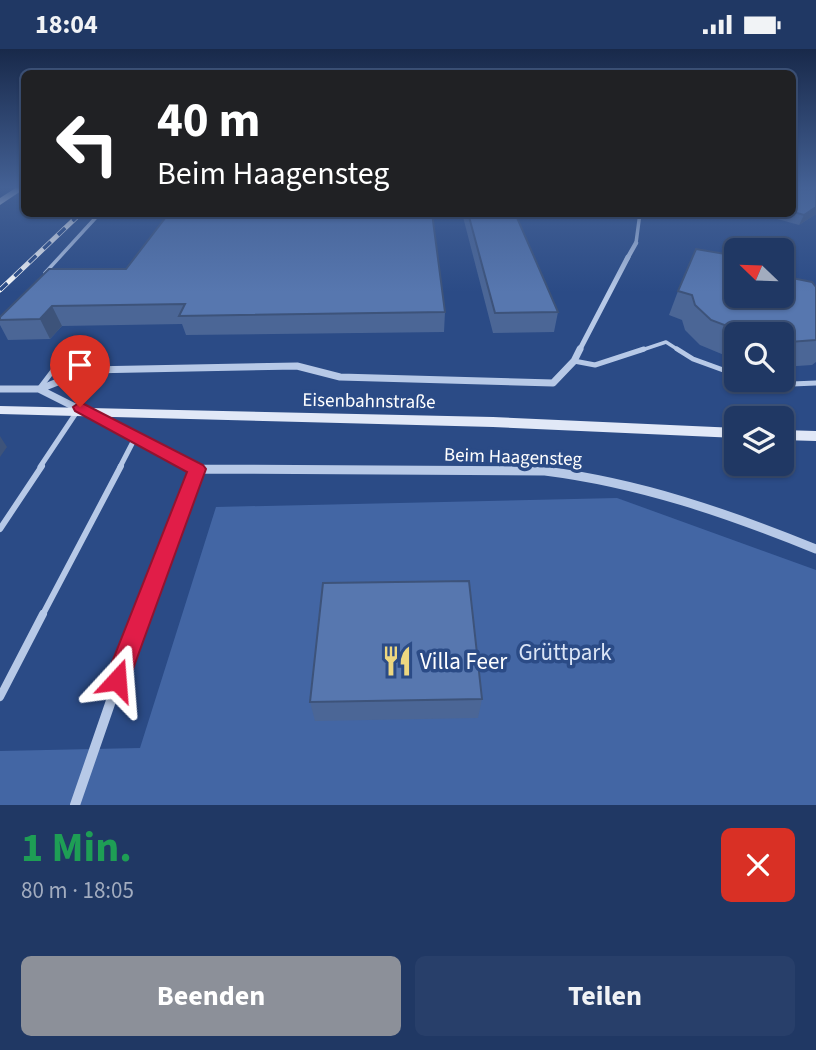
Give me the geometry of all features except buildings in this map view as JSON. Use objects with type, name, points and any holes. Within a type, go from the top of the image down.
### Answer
[{"type":"street","points":[[39,389],[88,370],[297,366],[340,377],[553,383],[574,361],[636,243]]},
{"type":"street","name":"Beim Haagensteg","points":[[0,389],[39,389],[136,435],[197,469],[545,471],[598,476],[651,488],[720,510],[816,549]]},
{"type":"street","name":"Eisenbahnstraße","points":[[0,410],[493,422],[724,432]]},
{"type":"street","points":[[794,435],[816,436]]},
{"type":"street","points":[[75,805],[125,655],[197,469]]},
{"type":"lane","points":[[36,282],[91,222]]},
{"type":"lane","points":[[636,243],[639,222]]},
{"type":"lane","points":[[574,361],[595,365],[666,342],[693,359],[724,370]]},
{"type":"lane","points":[[39,389],[61,360]]},
{"type":"lane","points":[[794,384],[816,383]]},
{"type":"lane","points":[[0,529],[80,407]]},
{"type":"lane","points":[[0,697],[136,435]]},
{"type":"green space","name":"Grüttpark","points":[[617,498],[816,570],[816,805],[0,805],[0,751],[140,748],[216,507]]},
{"type":"railway","points":[[0,290],[71,222]]},
{"type":"place","name":"Villa Feer","points":[[397,661]]},
{"type":"route","points":[[80,407],[197,469],[117,680]]}]
